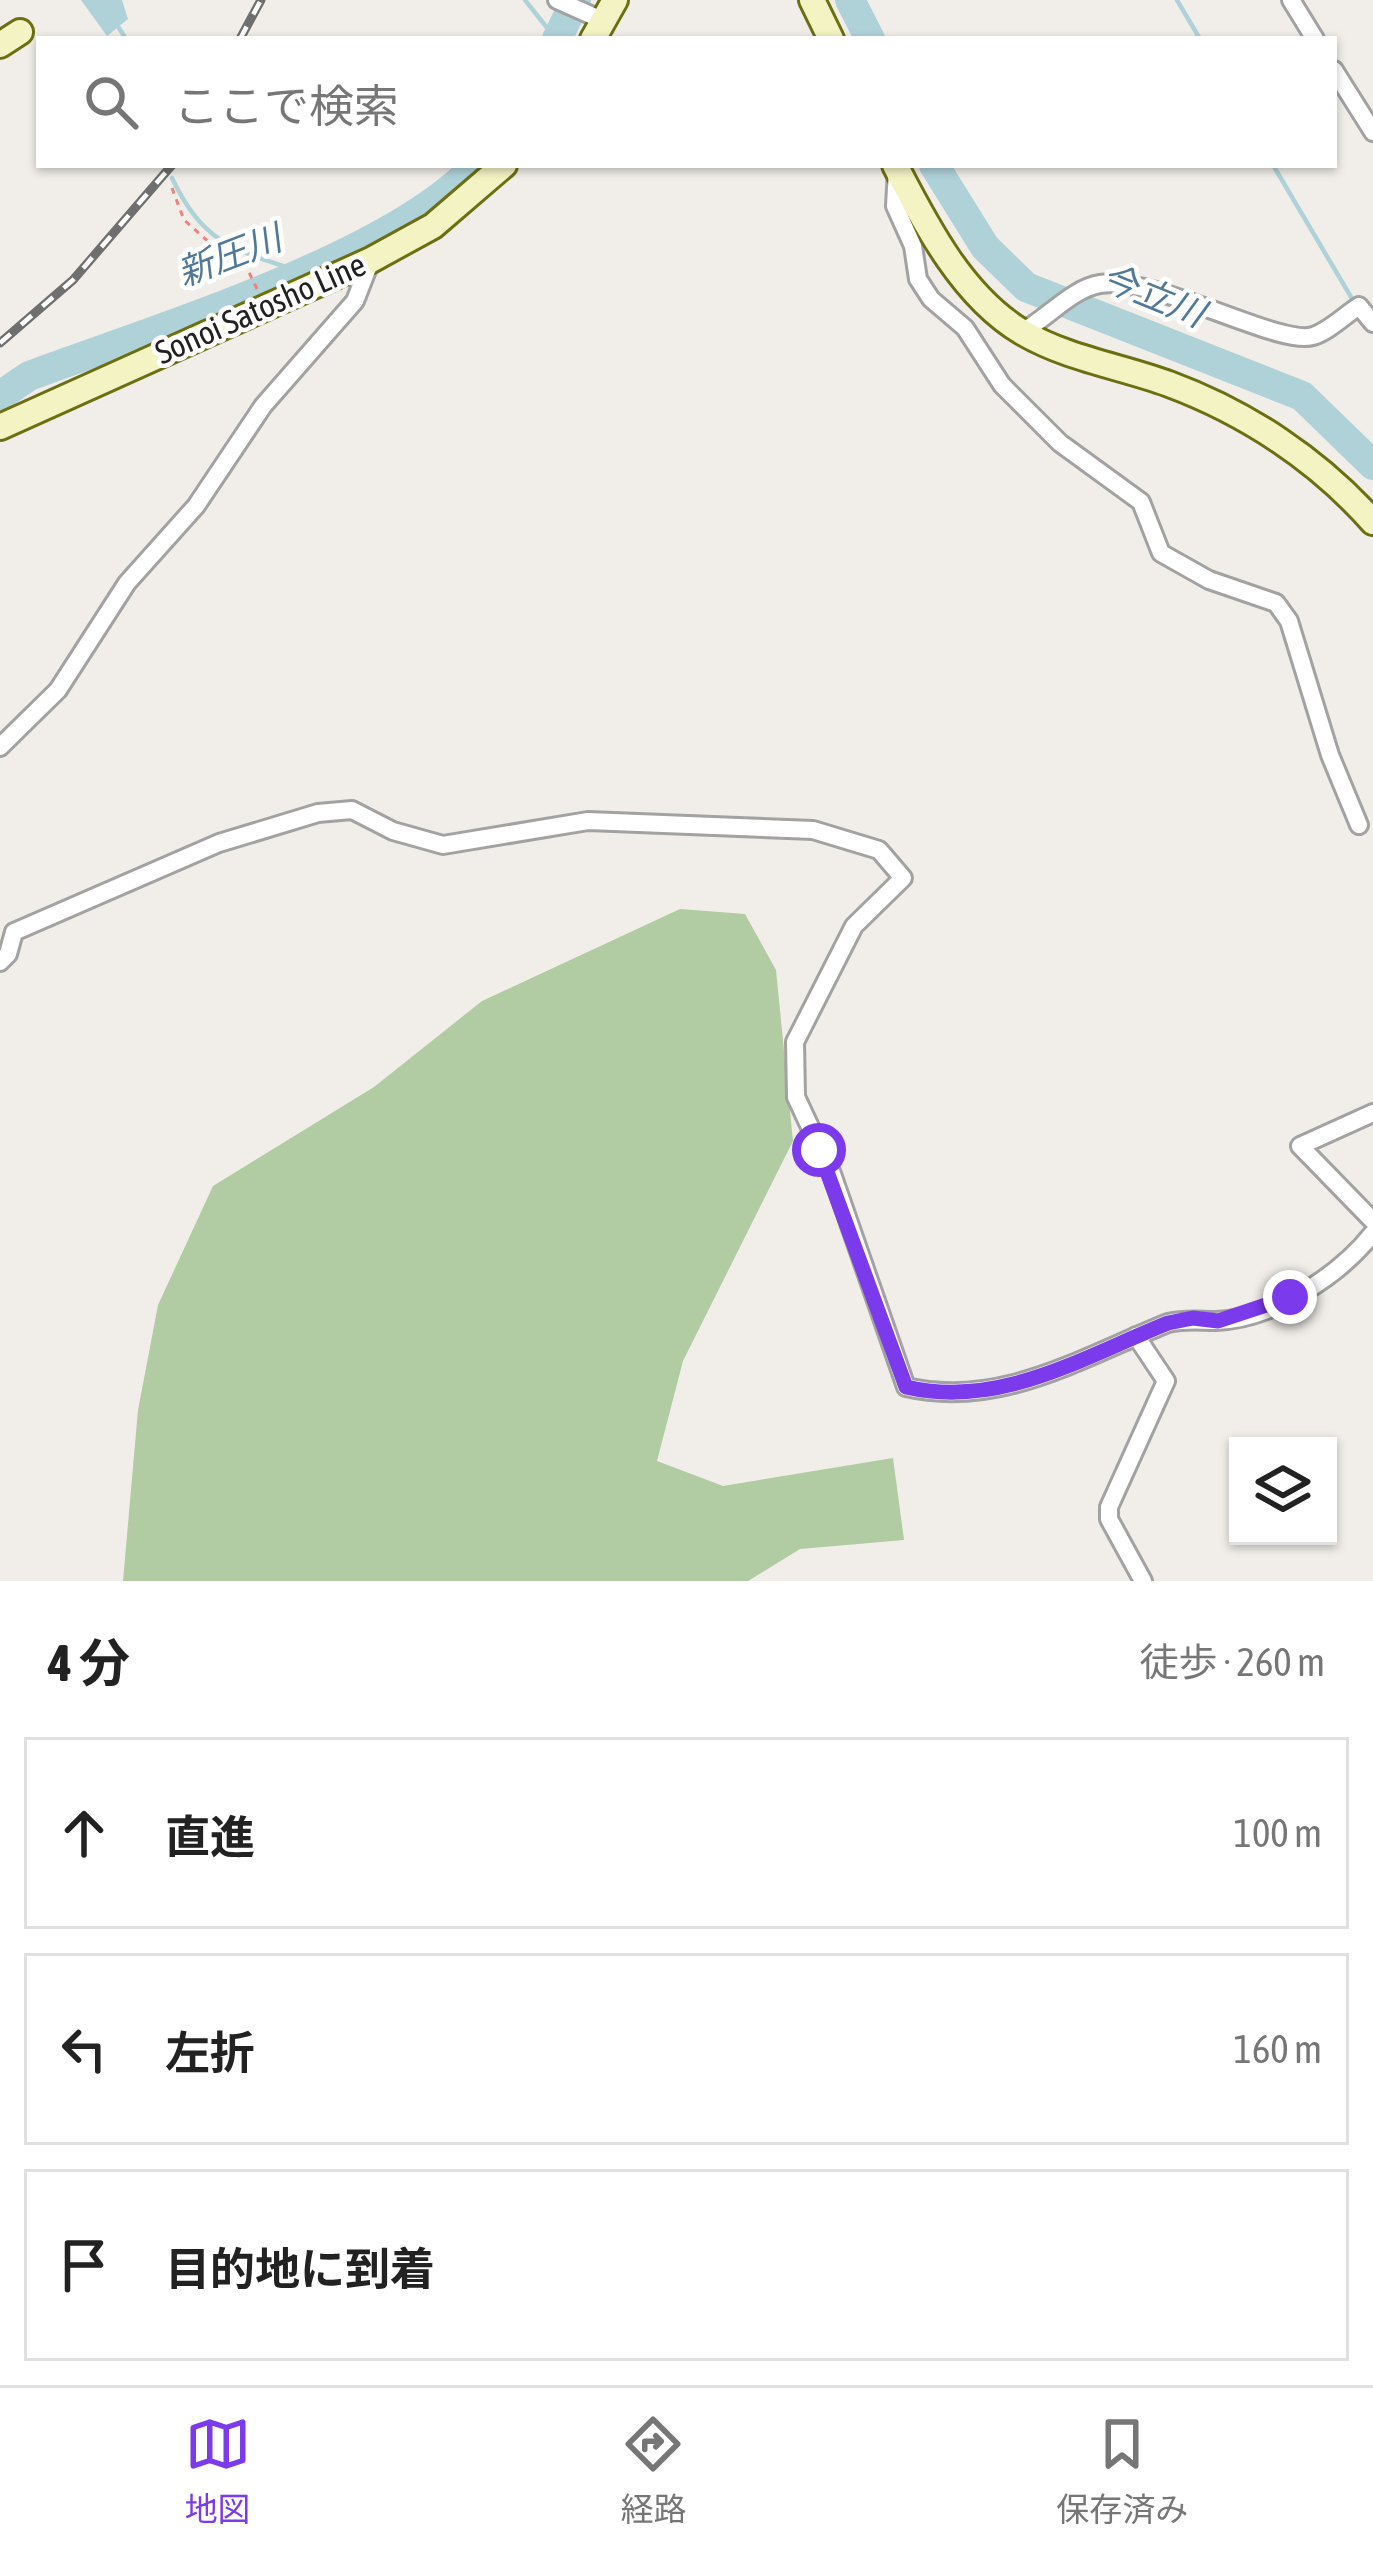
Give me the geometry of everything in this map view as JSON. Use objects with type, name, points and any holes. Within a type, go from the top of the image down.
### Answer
[{"type":"main road","points":[[812,0],[830,36]]},
{"type":"main road","name":"Sonoi Satosho Line","points":[[0,428],[371,260],[433,226],[501,168]]},
{"type":"main road","points":[[897,168],[943,250],[970,286],[1083,359],[1166,382],[1220,405],[1299,454],[1373,522]]},
{"type":"street","points":[[557,0],[602,20]]},
{"type":"street","points":[[1291,0],[1313,36]]},
{"type":"street","points":[[1337,75],[1373,132]]},
{"type":"street","points":[[896,168],[895,206],[913,247],[919,279],[932,299],[965,328],[1002,385],[1060,442],[1141,502],[1161,554],[1209,580],[1276,603],[1289,621],[1330,755],[1360,825]]},
{"type":"street","points":[[0,747],[58,690],[127,583],[196,506],[263,406],[355,301],[371,260]]},
{"type":"street","points":[[1033,326],[1096,284],[1121,284],[1243,317],[1281,335],[1311,337],[1359,306],[1373,323]]},
{"type":"street","points":[[0,962],[7,926],[219,843],[318,813],[352,810],[393,832],[442,845],[588,821],[813,830],[852,838],[879,850],[903,878],[854,926],[795,1042],[796,1097],[832,1174],[906,1387],[931,1393],[1004,1389],[1168,1323],[1193,1318],[1218,1321],[1267,1307],[1313,1287],[1352,1259],[1373,1233]]},
{"type":"street","points":[[1373,1113],[1300,1146],[1373,1221]]},
{"type":"street","points":[[1136,1336],[1166,1382],[1108,1507],[1109,1519],[1143,1581]]},
{"type":"path","points":[[172,188],[184,220],[212,245],[244,262],[253,281]]},
{"type":"green space","points":[[680,909],[745,914],[776,970],[793,1141],[683,1361],[657,1461],[723,1486],[893,1458],[904,1540],[800,1549],[748,1581],[123,1581],[138,1410],[158,1305],[213,1186],[374,1087],[482,1001]]},
{"type":"water","points":[[81,0],[122,0],[128,19],[107,36]]},
{"type":"waterway","points":[[525,0],[554,36]]},
{"type":"waterway","name":"新圧川","points":[[558,36],[576,0]]},
{"type":"waterway","name":"今立川","points":[[850,0],[868,36]]},
{"type":"waterway","points":[[1177,0],[1198,36]]},
{"type":"waterway","points":[[117,25],[124,36]]},
{"type":"waterway","points":[[0,396],[29,376],[201,314],[330,260],[438,199],[473,168]]},
{"type":"waterway","name":"今立川","points":[[936,168],[985,247],[1026,287],[1302,396],[1373,465]]},
{"type":"waterway","points":[[1275,168],[1354,302]]},
{"type":"waterway","points":[[172,178],[196,217],[222,241],[299,271]]},
{"type":"railway","points":[[242,36],[261,0]]},
{"type":"railway","points":[[0,343],[73,280],[169,168]]},
{"type":"route","points":[[819,1150],[832,1174],[838,1203],[872,1284],[906,1387],[931,1393],[1004,1389],[1059,1371],[1168,1323],[1193,1318],[1218,1321],[1290,1297]]}]
